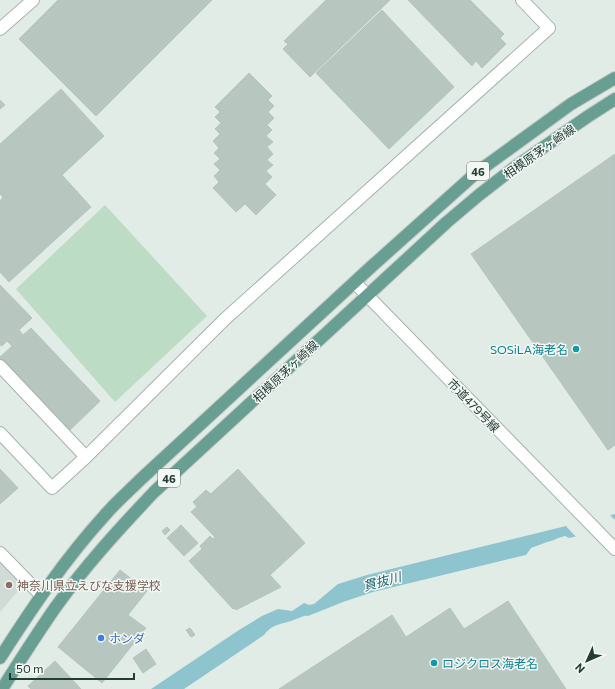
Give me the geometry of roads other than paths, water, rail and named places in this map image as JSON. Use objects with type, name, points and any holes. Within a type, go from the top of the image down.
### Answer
[{"type":"main road","name":"相模原茅ヶ崎線","points":[[0,658],[41,595],[73,552],[110,509],[158,463],[476,173],[571,104],[615,78]]},
{"type":"main road","name":"相模原茅ヶ崎線","points":[[2,689],[56,608],[90,563],[154,492],[447,222],[479,195],[528,158],[615,99]]},
{"type":"street","points":[[0,29],[33,0]]},
{"type":"street","points":[[0,433],[52,488],[86,458],[225,319],[549,28],[522,0]]},
{"type":"street","name":"市道479号線","points":[[355,282],[611,545]]},
{"type":"street","points":[[0,366],[86,458]]},
{"type":"street","points":[[0,553],[41,595]]},
{"type":"water","name":"貫抜川","points":[[615,514],[615,528],[569,538],[565,536],[558,538],[531,548],[526,555],[373,592],[308,616],[303,616],[279,624],[271,628],[264,635],[184,689],[151,689],[262,616],[278,609],[292,611],[304,603],[309,605],[314,604],[338,584],[367,575]]},
{"type":"place","name":"SOSiLA海老名","points":[[576,349]]},
{"type":"place","name":"神奈川県立えびな支援学校","points":[[9,585]]},
{"type":"place","name":"ホンダ","points":[[101,638]]},
{"type":"place","name":"ロジクロス海老名","points":[[434,663]]}]
